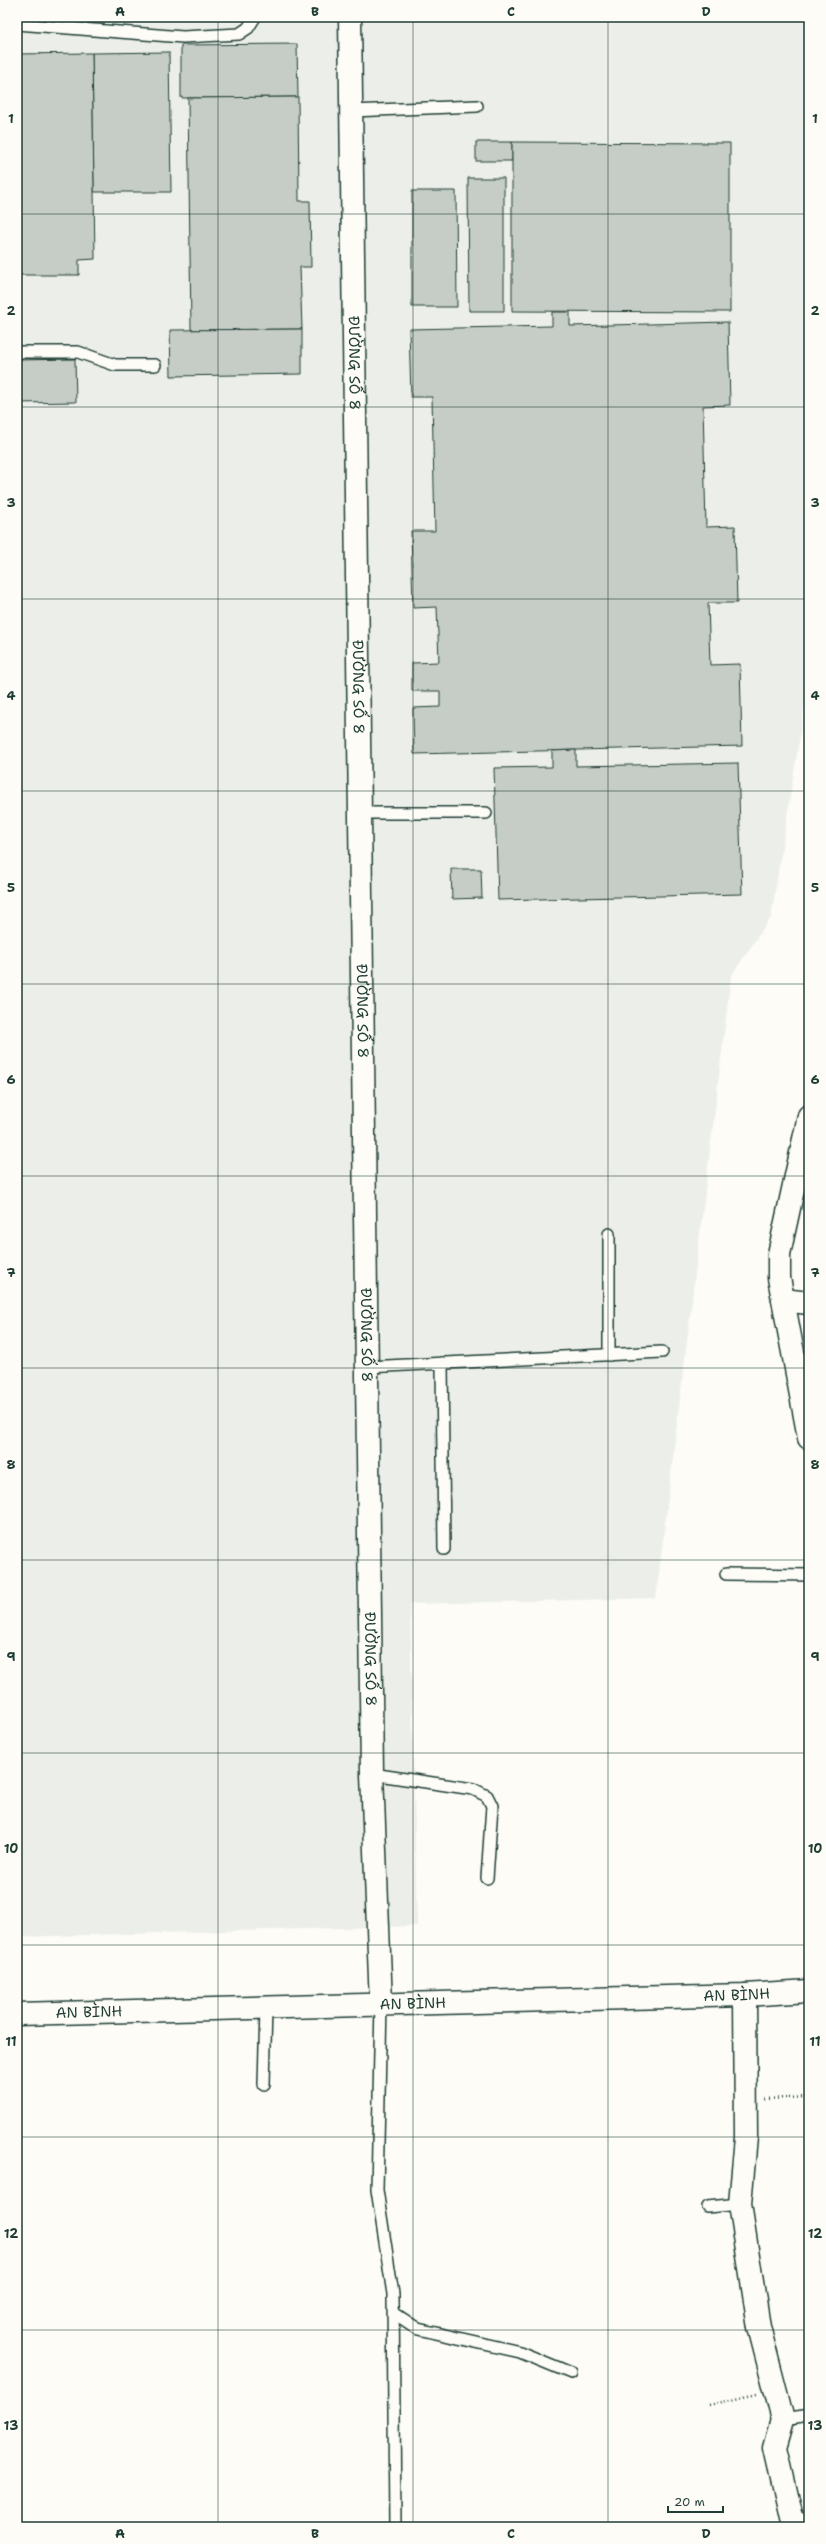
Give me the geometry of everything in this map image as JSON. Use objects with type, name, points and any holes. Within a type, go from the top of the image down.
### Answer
[{"type":"street","name":"ĐƯỜNG SỐ 8","points":[[350,17],[372,1774],[381,2004]]},
{"type":"street","points":[[809,1116],[779,1254],[779,1278],[809,1438]]},
{"type":"street","points":[[783,1300],[809,1303]]},
{"type":"street","name":"AN BÌNH","points":[[17,2014],[745,1995],[809,1991]]},
{"type":"street","points":[[745,1995],[747,2100],[746,2137],[740,2204],[759,2327],[783,2420],[775,2448],[798,2522]]},
{"type":"lane","points":[[17,24],[183,37],[239,34],[248,28],[254,17]]},
{"type":"lane","points":[[351,111],[476,106]]},
{"type":"lane","points":[[17,352],[78,352],[115,365],[155,365]]},
{"type":"lane","points":[[360,813],[486,813]]},
{"type":"lane","points":[[609,1234],[609,1355]]},
{"type":"lane","points":[[367,1367],[662,1352]]},
{"type":"lane","points":[[442,1363],[444,1549]]},
{"type":"lane","points":[[726,1574],[809,1574]]},
{"type":"lane","points":[[372,1774],[473,1789],[487,1796],[492,1806],[487,1878]]},
{"type":"lane","points":[[381,2004],[377,2190],[394,2313],[395,2527]]},
{"type":"lane","points":[[264,2084],[266,2008]]},
{"type":"lane","points":[[708,2207],[740,2204]]},
{"type":"lane","points":[[394,2313],[418,2329],[520,2352],[571,2373]]},
{"type":"lane","points":[[783,2420],[809,2416]]},
{"type":"path","points":[[747,2100],[809,2098]]},
{"type":"path","points":[[709,2405],[775,2390]]},
{"type":"shaded area","points":[[17,17],[809,17],[809,678],[771,917],[731,976],[656,1598],[410,1604],[417,1926],[17,1937]]},
{"type":"building","points":[[297,44],[298,97],[181,98],[181,45]]},
{"type":"building","points":[[169,52],[171,192],[94,192],[92,53]]},
{"type":"building","points":[[92,53],[95,259],[79,260],[79,275],[17,275],[17,54]]},
{"type":"building","points":[[298,97],[299,201],[310,201],[311,267],[300,267],[302,329],[191,330],[188,98]]},
{"type":"building","points":[[476,142],[512,142],[512,161],[476,161]]},
{"type":"building","points":[[512,142],[730,143],[730,312],[512,311]]},
{"type":"building","points":[[468,178],[504,178],[504,311],[469,311]]},
{"type":"building","points":[[412,191],[456,191],[457,307],[412,307]]},
{"type":"building","points":[[552,312],[570,312],[570,326],[728,322],[730,405],[703,406],[706,527],[735,526],[737,603],[708,603],[710,665],[740,664],[742,746],[414,754],[413,708],[440,707],[440,691],[412,691],[412,663],[439,662],[437,607],[413,608],[411,531],[435,531],[432,397],[411,397],[409,329],[552,326]]},
{"type":"building","points":[[302,329],[302,374],[171,376],[170,330]]},
{"type":"building","points":[[75,359],[76,402],[17,403],[17,360]]},
{"type":"building","points":[[576,750],[576,766],[738,763],[742,894],[498,900],[494,768],[552,767],[552,751]]},
{"type":"building","points":[[451,869],[481,869],[482,898],[452,899]]}]
